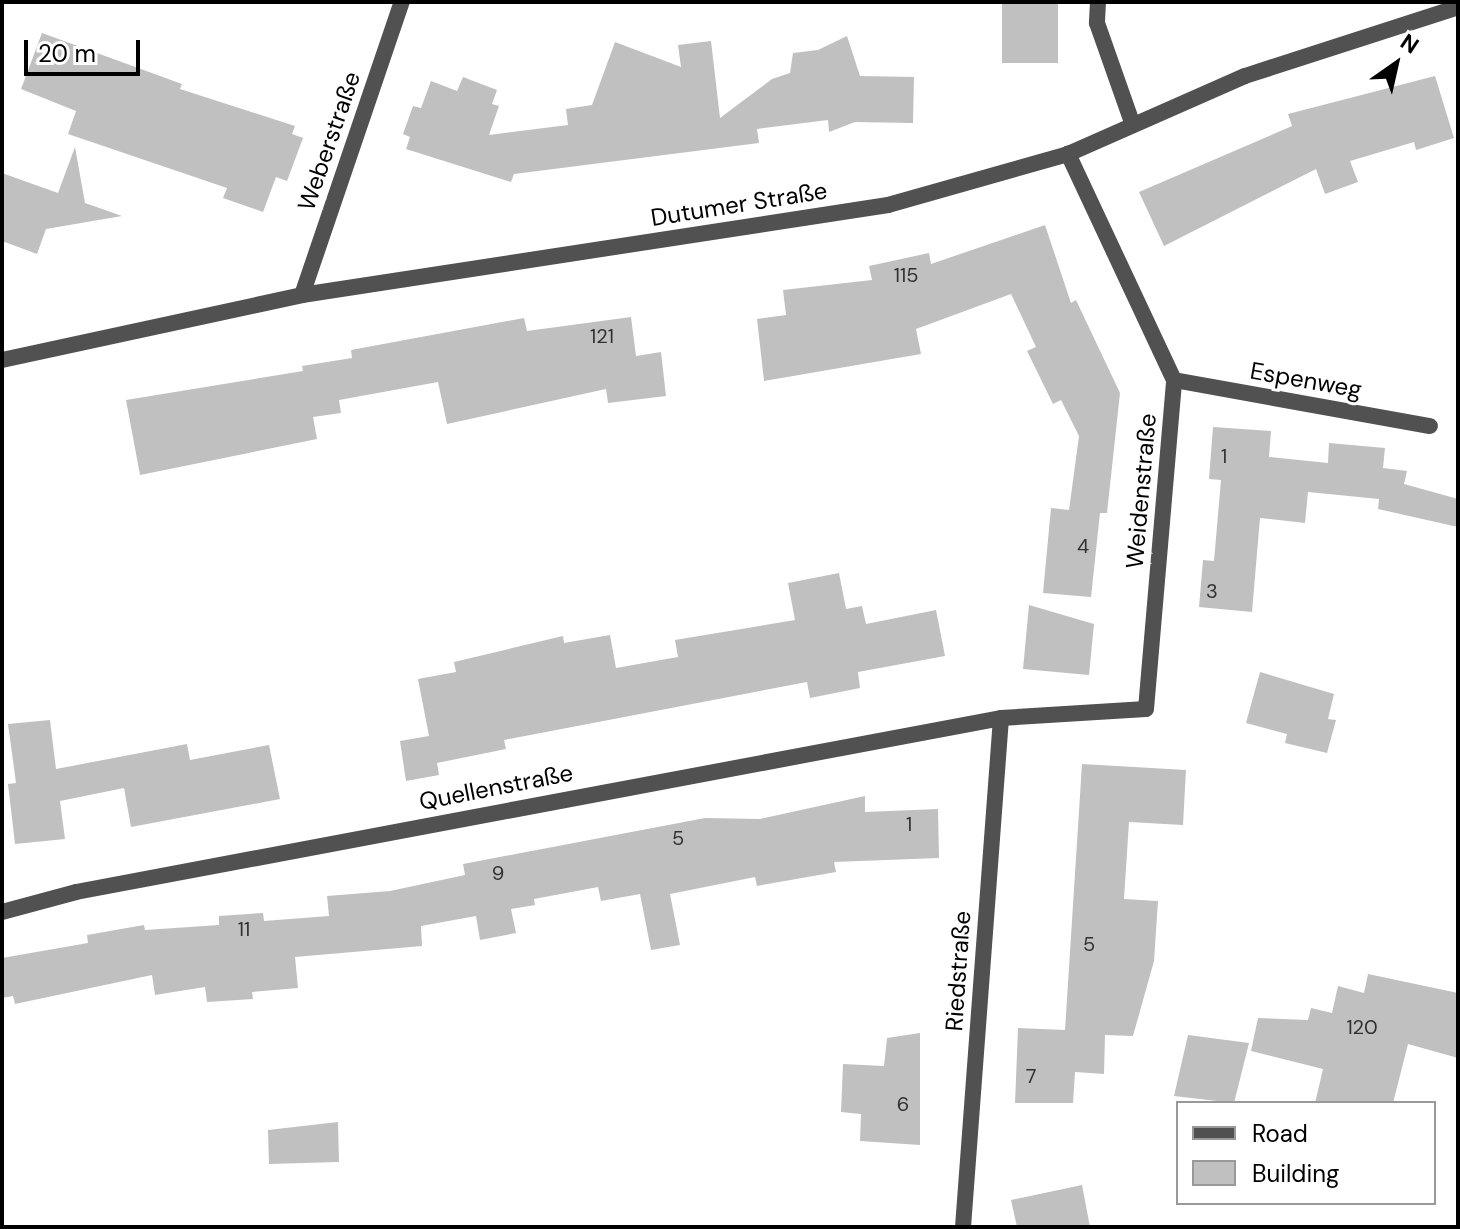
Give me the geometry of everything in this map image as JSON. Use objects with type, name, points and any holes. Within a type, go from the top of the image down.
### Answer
[{"type":"street","name":"Weberstraße","points":[[302,295],[402,2]]},
{"type":"street","points":[[1098,2],[1097,23],[1133,125]]},
{"type":"street","name":"Dutumer Straße","points":[[2,360],[302,295],[888,205],[1068,154],[1245,76],[1458,7]]},
{"type":"street","name":"Weidenstraße","points":[[1001,718],[1146,709],[1174,380],[1068,154]]},
{"type":"street","name":"Espenweg","points":[[1174,380],[1430,426]]},
{"type":"street","name":"Quellenstraße","points":[[2,912],[107,886],[1001,718]]},
{"type":"street","name":"Riedstraße","points":[[963,1227],[1001,718]]},
{"type":"building","points":[[1002,2],[1058,2],[1058,63],[1002,63]]},
{"type":"building","points":[[42,33],[182,84],[180,89],[295,126],[292,134],[303,138],[287,181],[276,177],[263,212],[223,198],[227,188],[68,134],[76,111],[21,89]]},
{"type":"building","points":[[847,36],[860,76],[914,77],[913,123],[855,122],[829,132],[828,120],[757,129],[759,143],[514,174],[511,182],[406,149],[410,137],[403,134],[413,106],[421,108],[431,81],[457,91],[463,77],[497,90],[492,104],[499,106],[489,135],[568,125],[566,109],[592,105],[615,42],[681,67],[678,45],[711,41],[720,118],[772,79],[790,73],[793,53],[818,50]]},
{"type":"building","points":[[1435,76],[1454,138],[1416,150],[1414,142],[1350,161],[1358,182],[1325,194],[1316,169],[1164,246],[1139,192],[1292,126],[1288,114]]},
{"type":"building","points":[[75,147],[85,203],[122,216],[46,229],[37,254],[2,241],[2,173],[58,193]]},
{"type":"building","points":[[1045,225],[1071,303],[1076,300],[1120,393],[1107,513],[1100,513],[1091,597],[1043,593],[1051,508],[1069,510],[1079,436],[1061,400],[1053,404],[1027,351],[1036,347],[1011,294],[916,329],[921,354],[764,381],[757,319],[786,315],[783,290],[872,280],[869,266],[929,253],[931,264]]},
{"type":"building","points":[[631,317],[636,356],[661,352],[666,396],[608,403],[606,389],[447,424],[438,382],[339,400],[341,413],[313,417],[317,439],[140,475],[126,400],[303,371],[302,366],[352,358],[351,350],[524,318],[527,331]]},
{"type":"building","points":[[1213,427],[1271,431],[1269,457],[1328,463],[1329,443],[1385,448],[1383,468],[1407,471],[1404,484],[1458,499],[1458,527],[1378,509],[1379,499],[1308,492],[1305,523],[1260,518],[1252,612],[1199,607],[1203,560],[1214,561],[1221,480],[1209,479]]},
{"type":"building","points":[[839,573],[846,609],[862,606],[866,624],[936,610],[945,656],[858,672],[860,688],[810,698],[807,682],[504,740],[506,749],[437,763],[439,775],[406,781],[400,741],[429,736],[418,679],[456,672],[454,662],[563,636],[564,643],[610,635],[616,668],[678,657],[675,640],[795,620],[788,583]]},
{"type":"building","points":[[1029,605],[1094,624],[1089,675],[1023,669]]},
{"type":"building","points":[[1260,672],[1334,694],[1328,719],[1336,720],[1327,753],[1285,743],[1287,734],[1246,723]]},
{"type":"building","points":[[50,720],[56,769],[187,744],[190,760],[269,745],[280,799],[131,827],[124,788],[60,801],[65,839],[15,844],[8,784],[16,783],[8,724]]},
{"type":"building","points":[[1082,764],[1186,770],[1183,825],[1129,822],[1124,899],[1158,901],[1154,961],[1133,1036],[1105,1035],[1104,1074],[1075,1072],[1073,1103],[1015,1103],[1018,1028],[1065,1030]]},
{"type":"building","points":[[865,796],[865,812],[938,809],[939,858],[834,862],[836,872],[757,886],[755,877],[670,894],[680,945],[651,950],[640,894],[601,901],[598,887],[534,899],[535,905],[511,909],[516,933],[480,940],[476,916],[421,926],[422,946],[295,957],[298,988],[252,992],[253,999],[207,1002],[205,987],[155,995],[152,975],[15,1004],[13,996],[2,998],[2,958],[88,943],[87,935],[144,925],[145,930],[219,925],[219,916],[263,913],[264,921],[329,916],[327,896],[390,891],[465,875],[463,864],[705,818],[760,819]]},
{"type":"building","points":[[1368,974],[1458,993],[1458,1058],[1408,1044],[1394,1101],[1315,1101],[1323,1069],[1251,1051],[1258,1018],[1308,1020],[1311,1008],[1332,1013],[1338,986],[1364,993]]},
{"type":"building","points":[[920,1033],[920,1145],[860,1141],[861,1114],[841,1112],[843,1064],[884,1066],[887,1038]]},
{"type":"building","points":[[1188,1035],[1249,1043],[1234,1101],[1174,1096]]},
{"type":"building","points":[[338,1122],[339,1162],[269,1164],[268,1130]]},
{"type":"building","points":[[1082,1185],[1090,1227],[1017,1227],[1011,1200]]}]
